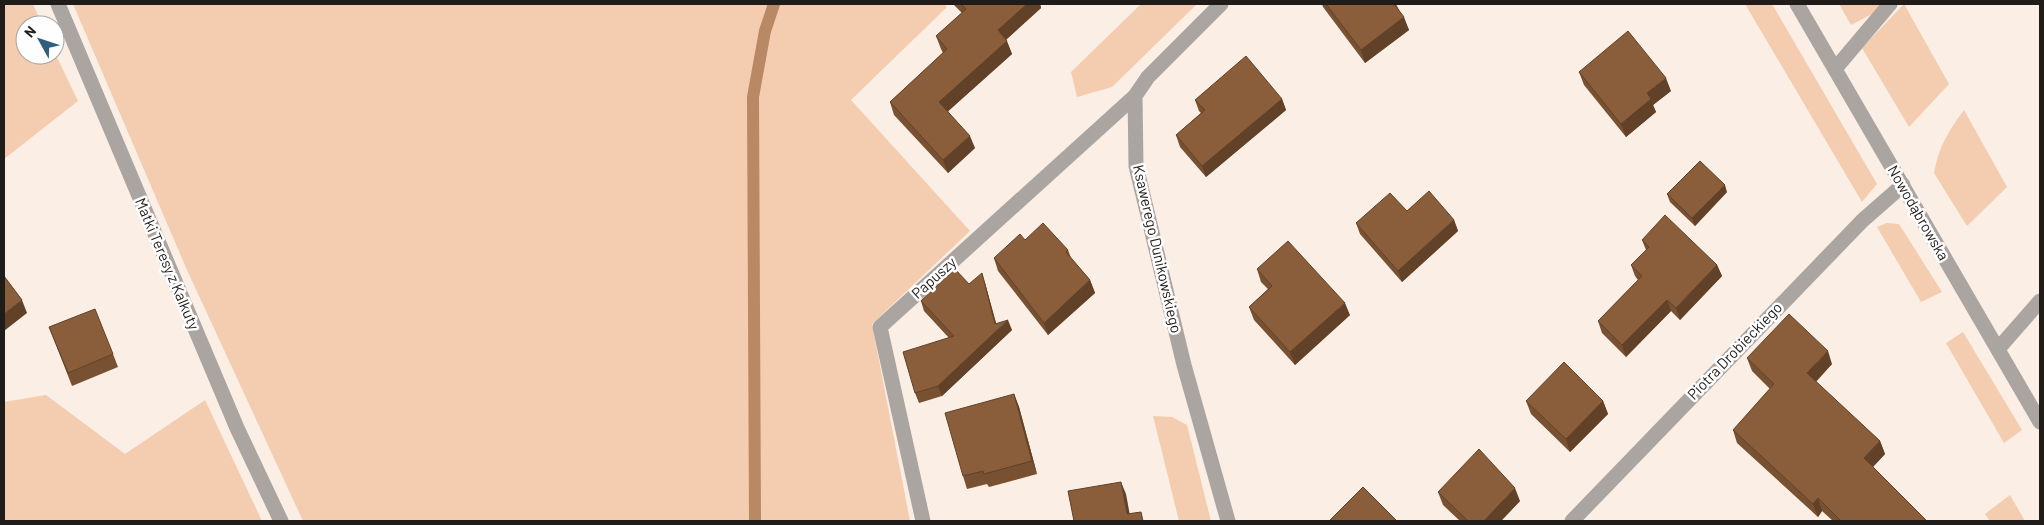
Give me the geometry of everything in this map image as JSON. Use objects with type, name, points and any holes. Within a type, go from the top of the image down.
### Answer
[{"type":"street","name":"Matki Teresy z Kalkuty","points":[[58,4],[237,428],[281,521]]},
{"type":"street","points":[[1135,96],[1148,77],[1221,4]]},
{"type":"street","name":"Nowodąbrowska","points":[[1797,4],[2040,422]]},
{"type":"street","points":[[1834,69],[1890,4]]},
{"type":"street","name":"Papuszy","points":[[923,521],[880,327],[1135,96]]},
{"type":"street","name":"Ksawerego Dunikowskiego","points":[[1135,96],[1136,166],[1184,365],[1228,521]]},
{"type":"street","name":"Piotra Drobieckiego","points":[[1572,521],[1863,220],[1902,185]]},
{"type":"street","points":[[1998,349],[2040,301]]},
{"type":"shaded area","points":[[4,4],[33,4],[38,15],[15,15],[15,65],[61,65],[78,101],[4,159]]},
{"type":"shaded area","points":[[73,4],[944,4],[947,7],[851,100],[970,231],[872,324],[910,521],[303,521],[187,270]]},
{"type":"shaded area","points":[[1141,4],[1197,4],[1112,87],[1077,97],[1071,72]]},
{"type":"shaded area","points":[[1745,4],[1772,4],[1877,184],[1862,202]]},
{"type":"shaded area","points":[[1839,4],[1882,4],[1872,14],[1851,25]]},
{"type":"shaded area","points":[[1904,4],[1949,84],[1909,127],[1862,48]]},
{"type":"shaded area","points":[[1964,110],[2007,187],[1967,226],[1934,173],[1938,155],[1945,140]]},
{"type":"shaded area","points":[[1887,223],[1899,224],[1942,292],[1921,302],[1877,227]]},
{"type":"shaded area","points":[[1963,332],[2022,430],[2004,443],[1946,343]]},
{"type":"shaded area","points":[[46,395],[125,454],[205,400],[262,521],[4,521],[4,402]]},
{"type":"shaded area","points":[[1153,416],[1172,417],[1187,425],[1211,521],[1179,521]]},
{"type":"shaded area","points":[[2010,495],[2025,521],[1990,521],[1985,514]]},
{"type":"building","points":[[961,4],[1027,4],[998,30],[1007,41],[939,102],[970,136],[943,160],[890,102],[947,49],[936,36],[966,9]]},
{"type":"building","points":[[1326,4],[1394,4],[1404,17],[1361,50]]},
{"type":"building","points":[[1628,31],[1666,78],[1647,93],[1651,99],[1621,124],[1579,72]]},
{"type":"building","points":[[1246,56],[1282,99],[1202,166],[1176,135],[1205,110],[1195,100]]},
{"type":"building","points":[[1700,161],[1725,185],[1692,218],[1667,194]]},
{"type":"building","points":[[1429,191],[1454,220],[1398,271],[1356,223],[1390,193],[1407,211]]},
{"type":"building","points":[[1665,215],[1717,265],[1676,308],[1667,300],[1622,345],[1598,321],[1642,276],[1631,265],[1649,247],[1642,240]]},
{"type":"building","points":[[1043,223],[1068,250],[1066,252],[1090,280],[1044,323],[994,258],[1020,234],[1025,240]]},
{"type":"building","points":[[1288,241],[1345,303],[1290,352],[1249,307],[1272,286],[1257,269]]},
{"type":"building","points":[[955,269],[969,284],[982,273],[995,324],[1008,320],[938,386],[915,393],[903,352],[954,336],[921,301]]},
{"type":"building","points":[[4,276],[22,300],[4,314]]},
{"type":"building","points":[[95,309],[113,354],[68,373],[49,327]]},
{"type":"building","points":[[1789,314],[1828,351],[1807,373],[1880,441],[1864,458],[1927,521],[1841,521],[1818,498],[1813,504],[1733,430],[1774,384],[1747,358]]},
{"type":"building","points":[[1564,362],[1603,401],[1566,439],[1526,401]]},
{"type":"building","points":[[1014,394],[1032,461],[984,474],[983,471],[963,476],[945,413]]},
{"type":"building","points":[[1479,449],[1515,488],[1484,521],[1468,521],[1438,492]]},
{"type":"building","points":[[1121,482],[1127,514],[1141,512],[1143,521],[1074,521],[1068,491]]},
{"type":"building","points":[[1363,487],[1397,521],[1329,521]]},
{"type":"waterway","points":[[755,521],[753,97],[765,31],[774,4]]}]
